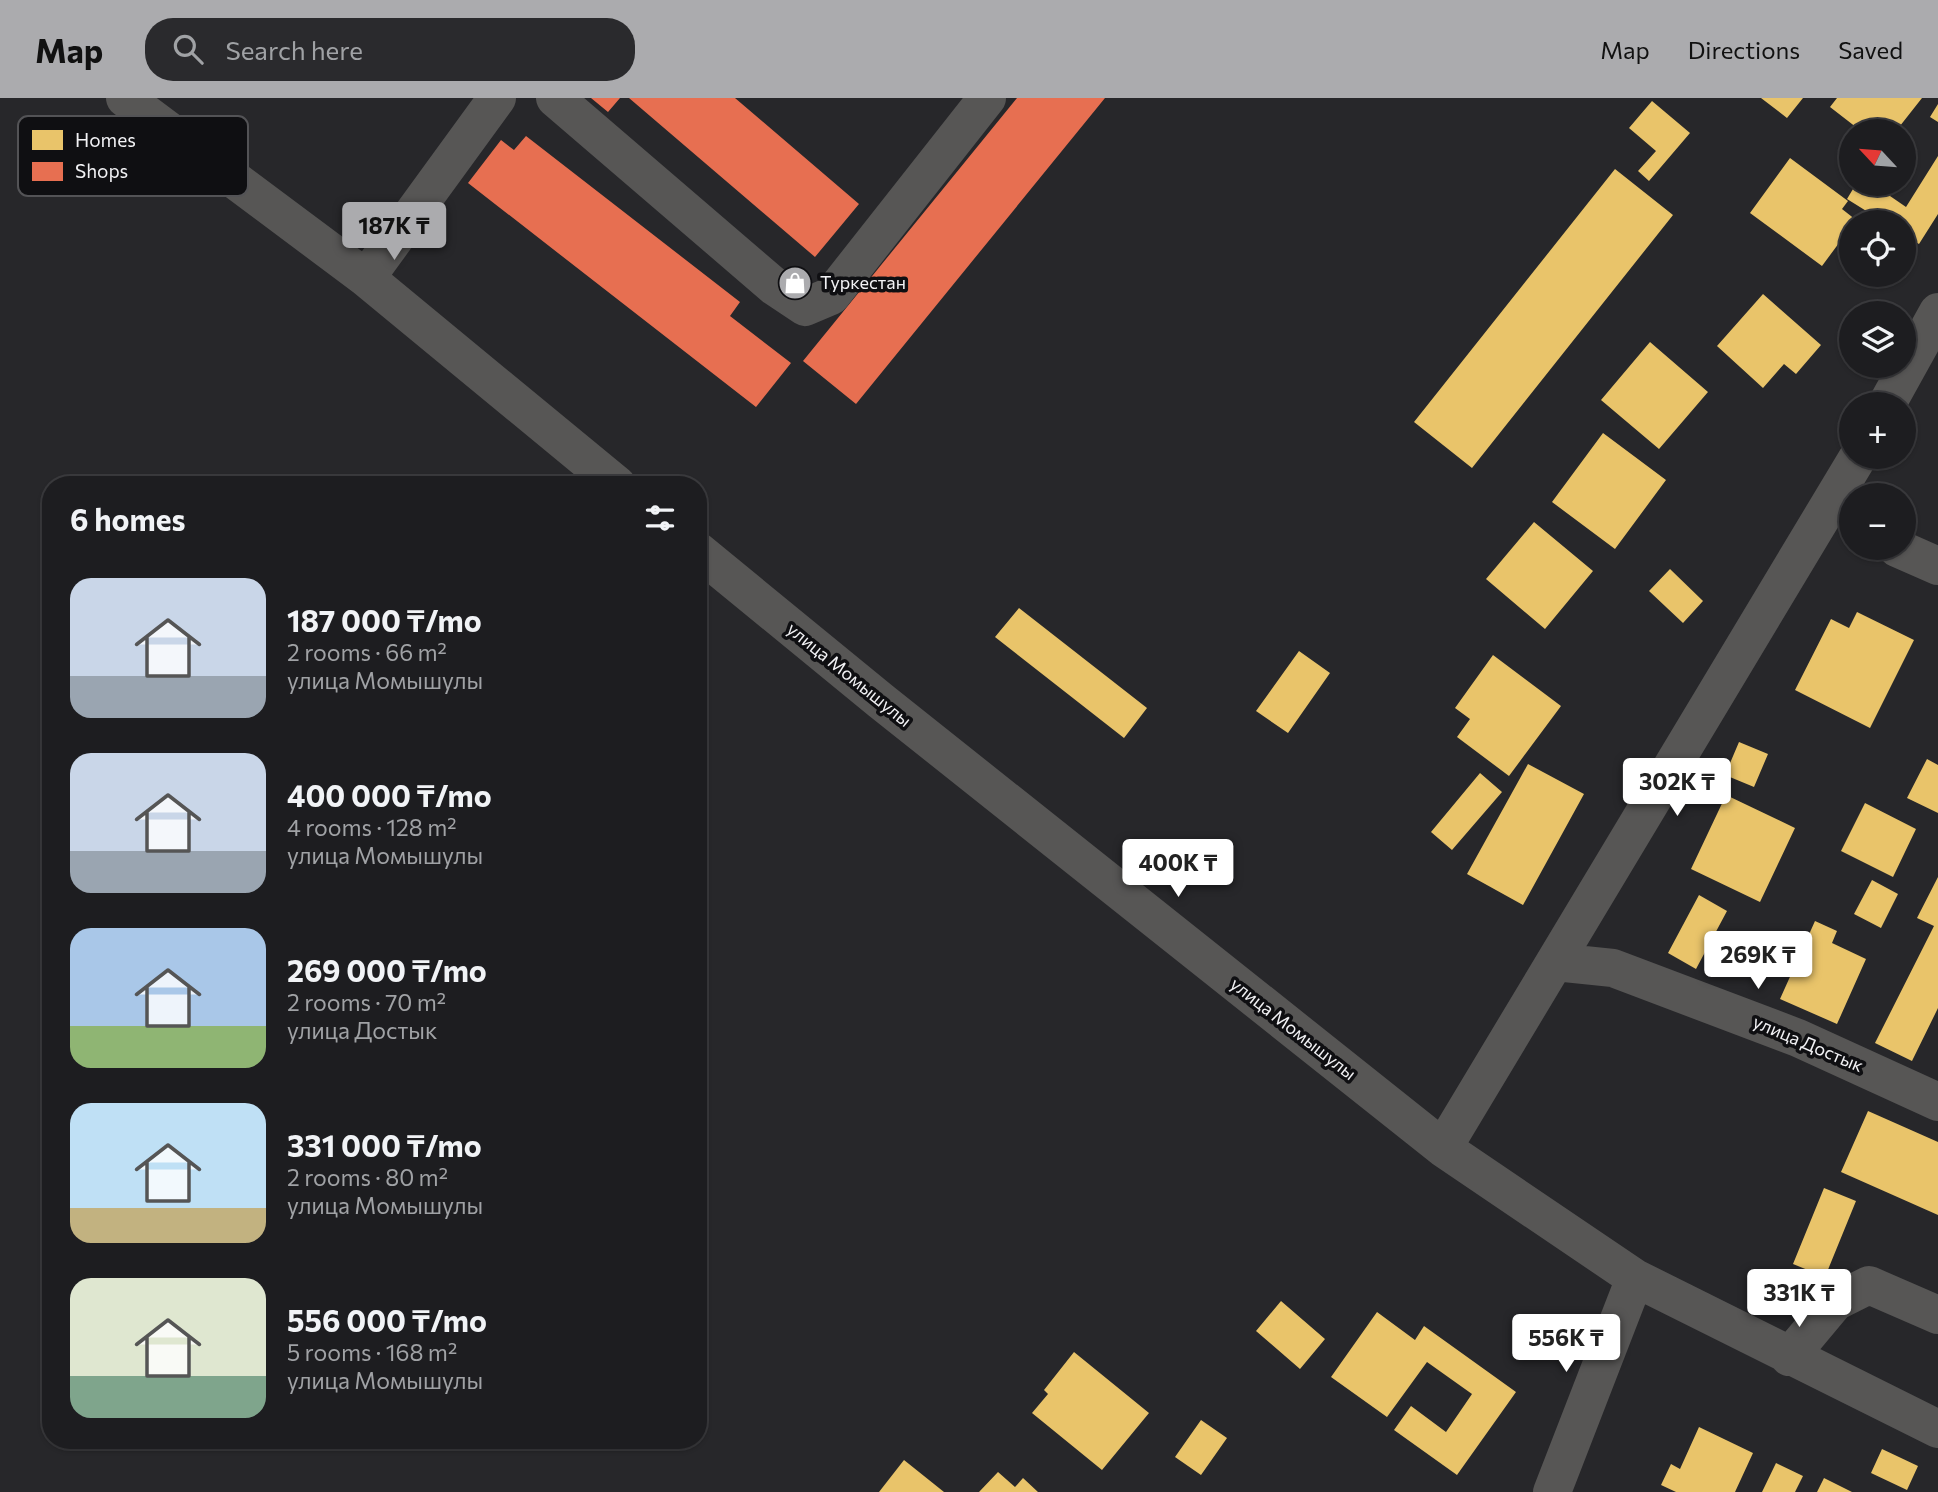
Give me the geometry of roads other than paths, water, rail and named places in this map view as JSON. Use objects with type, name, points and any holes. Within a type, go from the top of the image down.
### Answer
[{"type":"street","points":[[125,98],[149,116]]},
{"type":"street","points":[[366,278],[497,98]]},
{"type":"street","points":[[555,98],[775,287],[805,307],[831,296],[987,98]]},
{"type":"street","points":[[248,190],[366,278],[606,476]]},
{"type":"street","points":[[1894,392],[1938,312]]},
{"type":"street","points":[[1443,1148],[1555,962],[1838,521],[1854,469]]},
{"type":"street","points":[[1916,556],[1938,566]]},
{"type":"street","name":"улица Момышулы","points":[[707,558],[881,701],[1443,1148],[1634,1278],[1938,1429]]},
{"type":"street","name":"улица Достык","points":[[1555,962],[1613,968],[1798,1038],[1938,1102]]},
{"type":"street","points":[[1552,1492],[1634,1278]]},
{"type":"street","points":[[1789,1357],[1835,1302],[1869,1285],[1938,1315]]},
{"type":"place","name":"Туркестан","points":[[795,283]]}]
